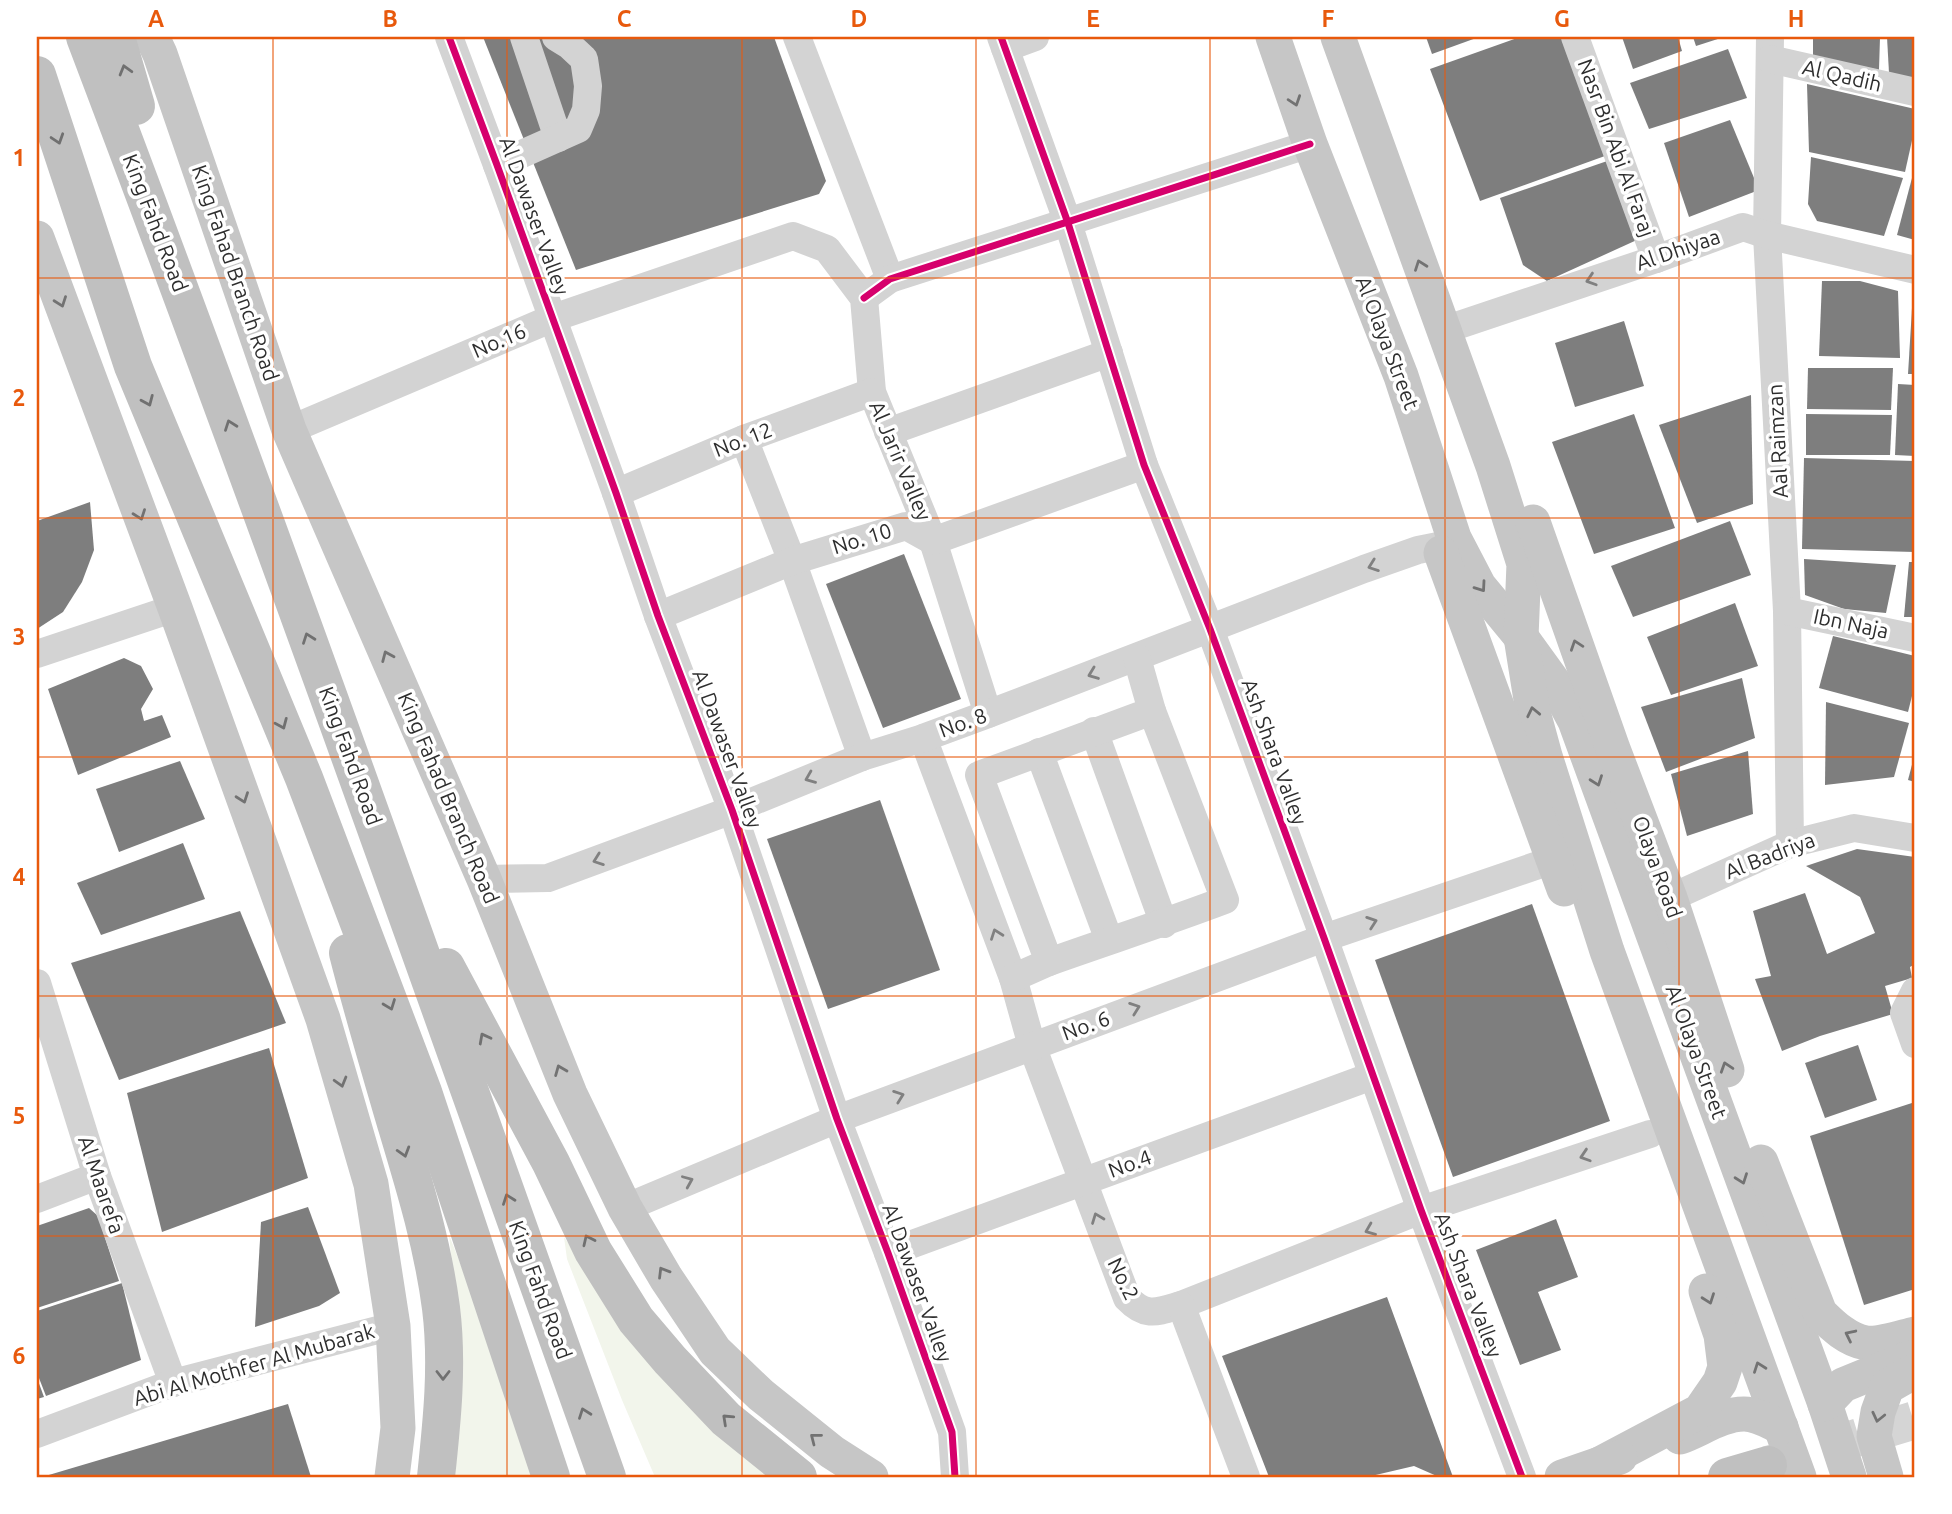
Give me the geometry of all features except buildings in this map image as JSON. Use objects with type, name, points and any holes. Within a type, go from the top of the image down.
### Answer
[{"type":"highway","name":"King Fahd Road","points":[[85,37],[168,255],[348,751],[607,1477]]},
{"type":"highway","points":[[116,37],[158,181],[168,255]]},
{"type":"highway","points":[[37,75],[133,366],[304,778],[423,1092],[551,1477]]},
{"type":"highway","points":[[37,157],[57,215],[96,309],[133,366]]},
{"type":"highway","points":[[348,751],[424,927],[551,1163],[593,1251],[636,1320],[670,1360],[726,1419],[798,1477]]},
{"type":"highway","points":[[304,778],[366,1024],[428,1230],[441,1309],[444,1371],[436,1477]]},
{"type":"highway","points":[[1727,1477],[1783,1471]]},
{"type":"main road","name":"Al Olaya Street","points":[[1273,37],[1310,144],[1401,376],[1454,538],[1479,586],[1555,684],[1575,721],[1825,1404],[1849,1477]]},
{"type":"main road","points":[[1338,37],[1493,466],[1524,564],[1521,637],[1533,712],[1545,756],[1608,951],[1782,1427],[1783,1471]]},
{"type":"main road","name":"King Fahad Branch Road","points":[[159,43],[289,430],[484,879],[570,1094],[625,1208],[666,1278],[715,1351],[761,1395],[832,1451],[871,1477]]},
{"type":"main road","points":[[37,238],[175,608],[323,1019],[371,1184],[393,1326],[398,1427],[392,1477]]},
{"type":"main road","name":"Olaya Road","points":[[1444,330],[1501,429],[1613,749],[1670,898],[1741,1110],[1820,1313],[1842,1332],[1868,1343],[1915,1334]]},
{"type":"main road","points":[[1401,376],[1438,546],[1553,860],[1721,1335],[1725,1367],[1720,1382],[1700,1411],[1598,1465]]},
{"type":"main road","points":[[1825,1404],[1843,1385],[1915,1356]]},
{"type":"main road","points":[[1886,1477],[1874,1436],[1878,1412],[1888,1387],[1915,1371]]},
{"type":"main road","points":[[1563,1477],[1723,1419],[1744,1414],[1782,1427]]},
{"type":"street","name":"Al Dawaser Valley","points":[[449,37],[732,810],[837,1119],[952,1432],[955,1477]]},
{"type":"street","points":[[524,37],[558,138]]},
{"type":"street","points":[[497,165],[578,129],[586,110],[588,86],[584,59],[556,37]]},
{"type":"street","points":[[797,37],[890,279]]},
{"type":"street","points":[[1003,42],[1035,37]]},
{"type":"street","name":"Nasr Bin Abi Al Faraj","points":[[1575,37],[1656,259]]},
{"type":"street","name":"Ash Shara Valley","points":[[1003,42],[1068,223],[1144,465],[1210,629],[1421,1210],[1522,1477]]},
{"type":"street","name":"Al Qadih","points":[[1770,48],[1915,92]]},
{"type":"street","name":"Aal Raimzan","points":[[1770,48],[1768,234],[1787,611],[1790,845]]},
{"type":"street","points":[[864,298],[890,279],[1310,144]]},
{"type":"street","name":"Al Dhiyaa","points":[[1444,330],[1743,227],[1915,270]]},
{"type":"street","name":"No.16","points":[[289,430],[553,318],[793,236],[827,249],[864,298]]},
{"type":"street","name":"Al Jarir Valley","points":[[864,298],[872,392],[933,541],[988,714]]},
{"type":"street","points":[[888,432],[1109,353]]},
{"type":"street","name":"No. 12","points":[[616,492],[744,439],[872,392]]},
{"type":"street","points":[[744,439],[792,561],[862,757]]},
{"type":"street","points":[[933,541],[1144,465]]},
{"type":"street","name":"No. 10","points":[[659,616],[792,561],[906,526],[933,541]]},
{"type":"street","name":"No. 8","points":[[484,879],[548,878],[732,810],[862,757],[988,714],[1375,565],[1438,546]]},
{"type":"street","points":[[37,654],[175,608]]},
{"type":"street","name":"Ibn Naja","points":[[1787,611],[1915,638]]},
{"type":"street","points":[[1013,978],[1049,962],[1164,924],[1225,900],[1152,711],[1137,657]]},
{"type":"street","points":[[1049,962],[979,775],[1152,711]]},
{"type":"street","points":[[1094,732],[1164,924]]},
{"type":"street","name":"No.2","points":[[923,738],[1013,978],[1032,1046],[1083,1182],[1127,1298],[1137,1308],[1153,1313],[1181,1305],[1421,1210],[1650,1134]]},
{"type":"street","points":[[1039,752],[1109,940]]},
{"type":"street","name":"Al Badriya","points":[[1670,898],[1790,845],[1854,828],[1915,838]]},
{"type":"street","name":"No. 6","points":[[625,1208],[837,1119],[1324,938],[1553,860]]},
{"type":"street","points":[[1915,991],[1905,1013],[1915,1044]]},
{"type":"street","name":"Al Maarefa","points":[[40,1001],[97,1176],[173,1383]]},
{"type":"street","name":"No.4","points":[[888,1254],[1372,1076]]},
{"type":"street","points":[[37,1199],[97,1176]]},
{"type":"street","points":[[1181,1305],[1246,1477]]},
{"type":"street","name":"Abi Al Mothfer Al Mubarak","points":[[37,1434],[173,1383],[393,1326]]},
{"type":"shaded area","points":[[449,1235],[494,1349],[539,1477],[455,1477],[463,1366]]},
{"type":"shaded area","points":[[564,1237],[635,1338],[779,1477],[655,1477],[567,1259]]},
{"type":"tunnel","points":[[1768,1465],[1915,1420]]},
{"type":"cycle path","points":[[449,37],[616,493],[658,616],[732,810],[837,1119],[952,1432],[955,1477]]},
{"type":"cycle path","points":[[1001,37],[1068,223],[1144,465],[1210,629],[1421,1210],[1522,1477]]},
{"type":"cycle path","points":[[864,298],[890,279],[1310,144]]}]
